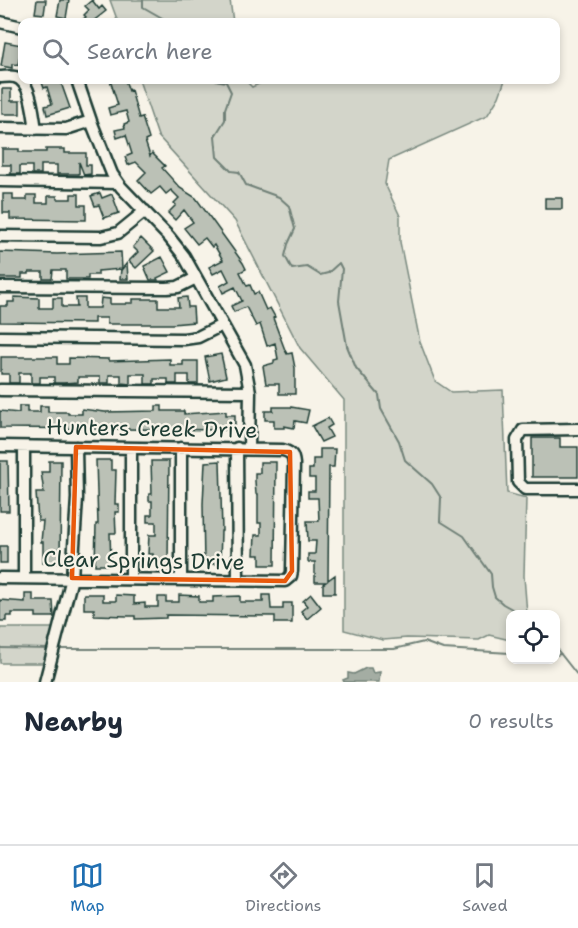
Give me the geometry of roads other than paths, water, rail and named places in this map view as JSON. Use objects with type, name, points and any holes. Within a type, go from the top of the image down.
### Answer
[{"type":"street","points":[[0,22],[18,26]]},
{"type":"street","points":[[0,77],[18,79]]},
{"type":"street","points":[[23,84],[32,104],[36,129]]},
{"type":"street","points":[[78,84],[112,174],[184,256],[245,365],[250,392],[249,448]]},
{"type":"street","points":[[0,128],[66,129],[91,121]]},
{"type":"street","points":[[0,181],[118,183]]},
{"type":"street","points":[[0,236],[101,237],[118,233],[145,211]]},
{"type":"street","points":[[0,287],[167,288],[178,287],[196,278]]},
{"type":"street","points":[[0,337],[184,339],[198,337],[222,325]]},
{"type":"street","points":[[0,390],[250,392]]},
{"type":"street","points":[[578,429],[523,430],[517,440],[518,482],[525,489],[578,489]]},
{"type":"street","name":"Hunters Creek Drive","points":[[0,446],[249,448],[290,452],[294,464],[292,571],[288,579]]},
{"type":"street","points":[[24,447],[24,578]]},
{"type":"street","points":[[45,682],[72,578],[77,498],[76,447]]},
{"type":"street","points":[[131,448],[131,579]]},
{"type":"street","points":[[181,448],[181,579]]},
{"type":"street","points":[[237,448],[238,580]]},
{"type":"street","name":"Clear Springs Drive","points":[[0,578],[288,579]]},
{"type":"waterway","points":[[143,0],[143,7],[162,18]]},
{"type":"waterway","points":[[227,84],[231,92],[225,109],[225,120],[215,136],[217,157],[231,171],[239,172],[246,185],[279,197],[289,206],[295,229],[285,256],[292,269],[307,267],[320,275],[328,273],[339,263],[342,269],[339,301],[347,346],[356,368],[379,395],[381,409],[399,441],[405,460],[432,484],[441,498],[440,521],[464,536],[491,574],[495,597],[514,610]]},
{"type":"waterway","points":[[57,649],[394,649],[424,642],[443,649],[506,653]]},
{"type":"waterway","points":[[0,648],[51,649]]},
{"type":"waterway","points":[[560,653],[578,676]]}]
